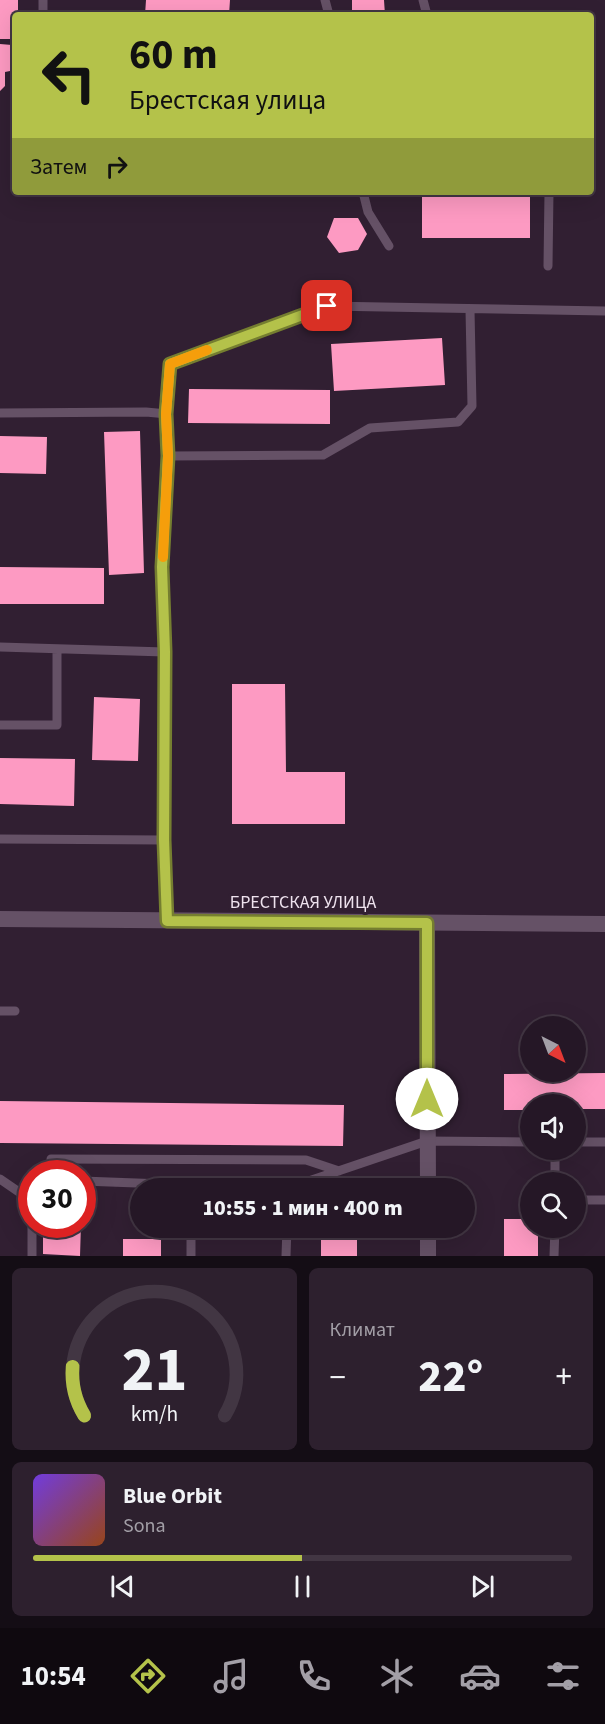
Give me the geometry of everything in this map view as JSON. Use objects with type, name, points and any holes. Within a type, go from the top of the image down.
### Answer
[{"type":"street","name":"БРЕСТСКАЯ УЛИЦА","points":[[0,920],[605,924]]},
{"type":"street","points":[[427,923],[428,1178]]},
{"type":"street","points":[[428,1238],[428,1256]]},
{"type":"lane","points":[[364,195],[368,212],[389,246]]},
{"type":"lane","points":[[548,266],[549,195]]},
{"type":"lane","points":[[167,921],[164,840],[165,652],[162,567],[168,456],[166,414],[170,364],[327,306],[605,311]]},
{"type":"lane","points":[[168,456],[323,455],[370,428],[458,422],[472,406],[470,310]]},
{"type":"lane","points":[[0,412],[166,414]]},
{"type":"lane","points":[[0,647],[165,652]]},
{"type":"lane","points":[[0,725],[57,725],[57,650]]},
{"type":"lane","points":[[0,839],[164,840]]},
{"type":"lane","points":[[0,1011],[15,1011]]},
{"type":"lane","points":[[315,1178],[427,1141],[520,1142]]},
{"type":"lane","points":[[586,1142],[605,1142]]},
{"type":"lane","points":[[51,1159],[306,1160],[339,1170]]},
{"type":"lane","points":[[0,1179],[18,1191]]},
{"type":"lane","points":[[96,1182],[130,1183]]},
{"type":"lane","points":[[586,1200],[605,1200]]},
{"type":"lane","points":[[32,1238],[32,1256]]},
{"type":"lane","points":[[191,1238],[191,1256]]},
{"type":"lane","points":[[286,1256],[287,1238]]},
{"type":"lane","points":[[554,1256],[555,1238]]},
{"type":"building","points":[[0,0],[18,0],[18,12],[12,12],[12,39],[0,39]]},
{"type":"building","points":[[146,0],[230,0],[229,12],[145,12]]},
{"type":"building","points":[[352,0],[384,0],[385,12],[352,12]]},
{"type":"building","points":[[0,44],[12,45],[10,71],[5,72],[5,86],[0,91]]},
{"type":"building","points":[[422,195],[530,195],[530,238],[422,238]]},
{"type":"building","points":[[334,218],[358,218],[367,234],[358,250],[339,253],[327,237]]},
{"type":"building","points":[[442,338],[445,385],[334,391],[331,344]]},
{"type":"building","points":[[189,389],[330,390],[330,424],[188,423]]},
{"type":"building","points":[[140,431],[144,573],[109,575],[104,432]]},
{"type":"building","points":[[0,436],[47,437],[46,474],[0,473]]},
{"type":"building","points":[[0,567],[104,568],[104,604],[0,604]]},
{"type":"building","points":[[232,684],[285,684],[286,772],[345,772],[345,824],[232,824]]},
{"type":"building","points":[[94,697],[140,699],[138,761],[92,760]]},
{"type":"building","points":[[0,758],[75,759],[74,806],[0,804]]},
{"type":"building","points":[[586,1073],[605,1073],[605,1109],[586,1109],[586,1094],[520,1094],[520,1110],[504,1110],[504,1074],[520,1074],[520,1082],[586,1082]]},
{"type":"building","points":[[0,1101],[344,1105],[343,1146],[0,1143]]},
{"type":"building","points":[[504,1219],[520,1219],[520,1238],[538,1238],[538,1256],[504,1256]]},
{"type":"building","points":[[43,1238],[81,1238],[80,1256],[43,1254]]},
{"type":"building","points":[[321,1238],[357,1238],[357,1256],[321,1256]]},
{"type":"building","points":[[123,1239],[161,1239],[161,1256],[123,1256]]},
{"type":"slow traffic","points":[[163,557],[168,456],[166,414],[170,364],[207,350]]},
{"type":"route","points":[[327,306],[170,364],[166,414],[168,456],[162,567],[165,652],[164,840],[167,921],[427,923],[427,1099]]}]
